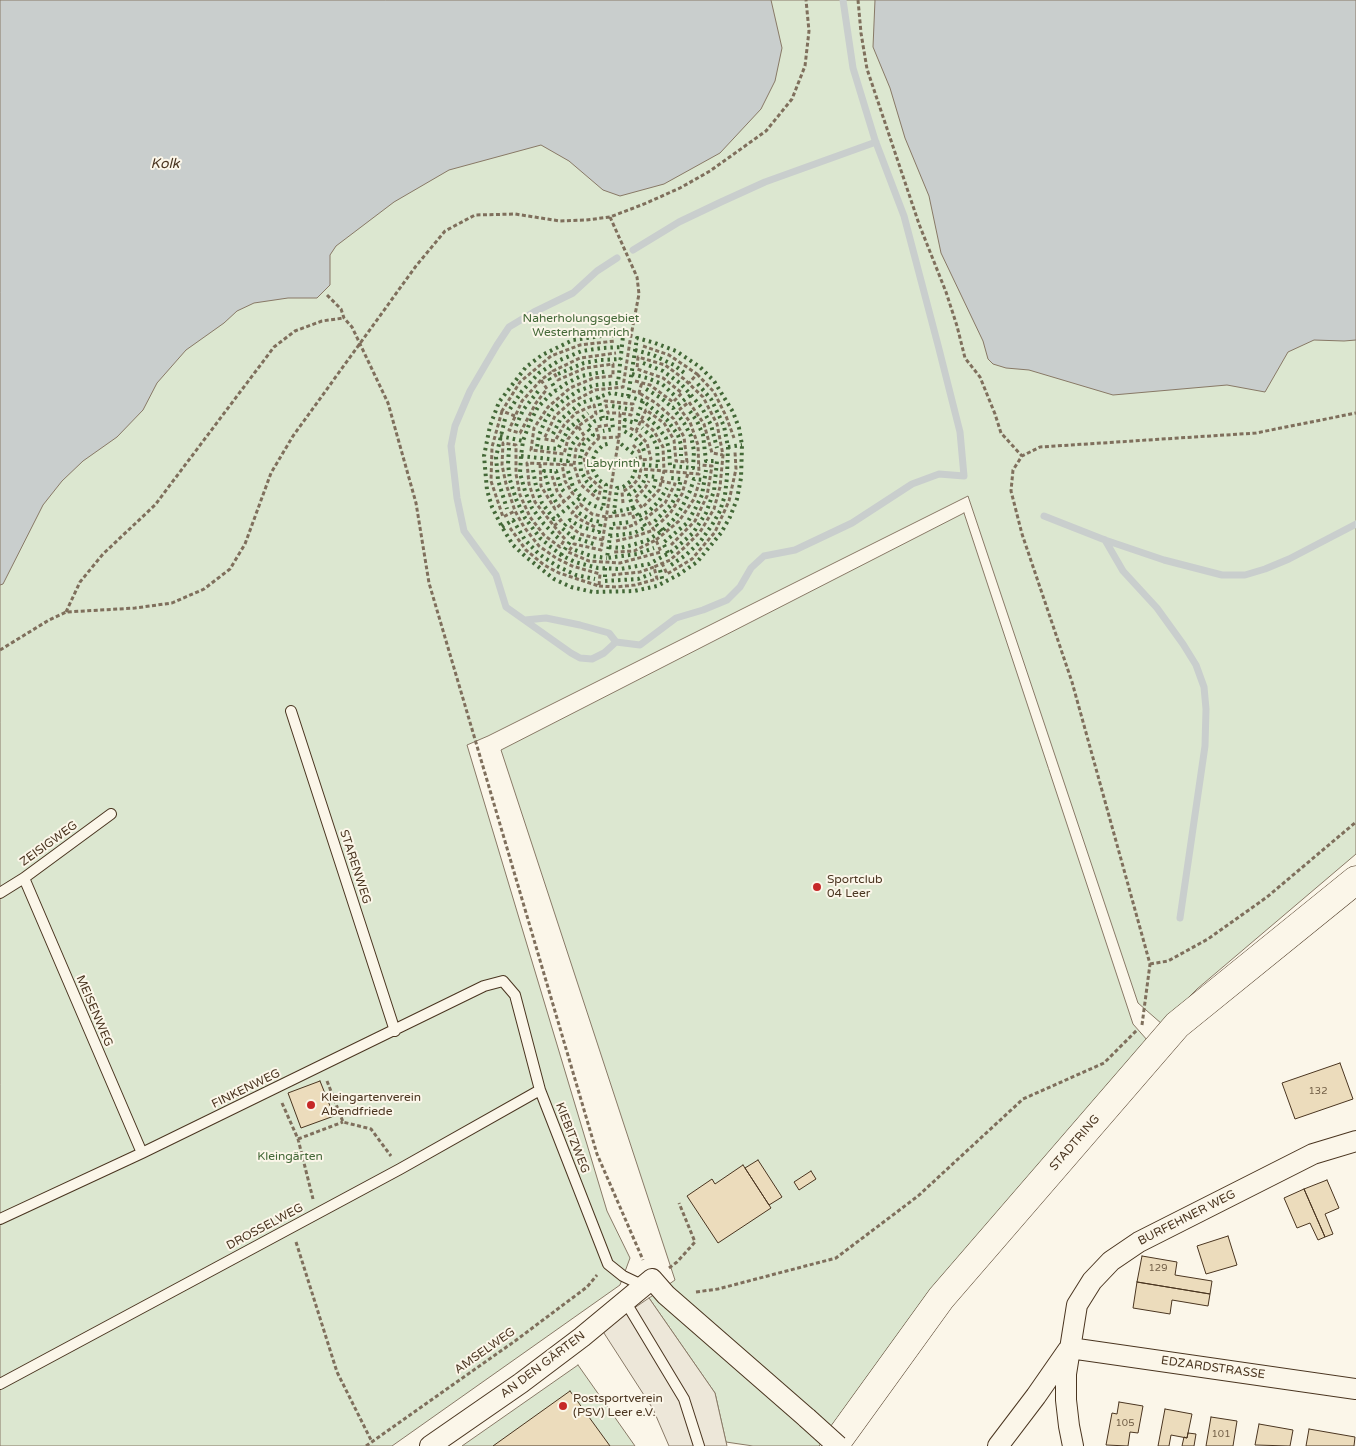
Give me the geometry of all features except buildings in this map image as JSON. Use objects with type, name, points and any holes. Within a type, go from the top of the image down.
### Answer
[{"type":"highway","name":"STADTRING","points":[[836,1446],[941,1298],[1177,1025],[1356,880]]},
{"type":"street","name":"BURFEHNER WEG","points":[[1074,1446],[1066,1400],[1066,1374],[1077,1305],[1092,1281],[1111,1262],[1139,1242],[1312,1154],[1356,1141]]},
{"type":"street","points":[[648,1283],[666,1295],[807,1418],[836,1446]]},
{"type":"street","name":"AN DEN GÄRTEN","points":[[430,1446],[521,1383],[648,1283]]},
{"type":"street","points":[[998,1446],[1070,1348]]},
{"type":"street","name":"EDZARDSTRASSE","points":[[1070,1348],[1356,1389]]},
{"type":"lane","name":"STARENWEG","points":[[291,711],[395,1030]]},
{"type":"lane","name":"ZEISIGWEG","points":[[0,893],[24,878],[111,814]]},
{"type":"lane","name":"MEISENWEG","points":[[24,878],[142,1153]]},
{"type":"lane","name":"FINKENWEG","points":[[0,1219],[321,1067],[484,986],[503,981]]},
{"type":"lane","name":"KIEBITZWEG","points":[[503,981],[515,995],[540,1090],[608,1264]]},
{"type":"lane","name":"DROSSELWEG","points":[[0,1384],[400,1169],[540,1090]]},
{"type":"lane","points":[[608,1264],[623,1276],[648,1283]]},
{"type":"lane","points":[[625,1301],[684,1399],[699,1446]]},
{"type":"path","points":[[0,650],[48,620],[66,612],[135,608],[172,603],[204,589],[230,569],[245,544],[271,473],[293,436],[416,266],[445,231],[475,215],[515,214],[560,221],[610,217],[680,188],[710,171],[766,131],[792,99],[805,66],[809,31],[806,0]]},
{"type":"path","points":[[858,0],[867,69],[919,224],[946,292],[965,358],[980,377],[1001,434],[1022,456]]},
{"type":"path","points":[[553,370],[558,380],[585,368],[613,364],[613,376],[594,378],[570,388],[548,407],[534,428],[531,450],[564,454],[568,439],[578,426],[596,414],[594,405],[576,412],[564,425],[555,441],[544,439],[555,416],[570,403],[595,390],[623,387],[639,294],[637,277],[610,217]]},
{"type":"path","points":[[327,294],[341,309],[344,318],[352,327],[388,403],[416,503],[430,583],[597,1154],[648,1283],[677,1262],[695,1242],[679,1203]]},
{"type":"path","points":[[66,612],[80,582],[103,554],[155,505],[274,347],[295,332],[322,321],[344,318]]},
{"type":"path","points":[[515,511],[503,517],[492,481],[492,447],[502,411],[520,382],[551,356],[580,344],[615,341]]},
{"type":"path","points":[[643,346],[669,355],[697,374],[714,392],[734,438]]},
{"type":"path","points":[[541,380],[547,388],[536,403],[520,433],[509,430],[522,401],[541,380],[553,370],[580,358],[616,353]]},
{"type":"path","points":[[611,575],[640,572],[670,560],[700,532],[714,509],[720,487],[723,455],[717,424],[703,397],[689,383],[665,365],[638,357],[636,369],[663,378],[682,393],[673,402],[650,385],[634,381]]},
{"type":"path","points":[[689,383],[697,374]]},
{"type":"path","points":[[639,393],[642,382]]},
{"type":"path","points":[[632,391],[656,403],[674,419],[684,437],[687,462],[676,461],[674,440],[664,424],[646,410],[636,431]]},
{"type":"path","points":[[605,401],[634,404],[631,416],[620,413],[608,413],[605,401]]},
{"type":"path","points":[[622,503],[622,492],[632,486],[639,478],[641,469],[699,474],[698,445],[690,422],[680,409],[690,402],[704,424],[712,453],[723,455]]},
{"type":"path","points":[[502,411],[515,416]]},
{"type":"path","points":[[620,413],[619,437],[601,550],[574,544],[568,552],[589,561],[620,563],[661,552],[656,540]]},
{"type":"path","points":[[666,1295],[718,1289],[836,1258],[918,1196],[1023,1100],[1104,1063],[1143,1024],[1150,964],[1072,682],[1022,534],[1011,491],[1013,470],[1022,456],[1040,447],[1256,433],[1356,413]]},
{"type":"path","points":[[641,420],[654,431],[663,447],[664,471],[659,490],[642,508],[635,498],[648,481]]},
{"type":"path","points":[[599,438],[596,427],[608,425]]},
{"type":"path","points":[[578,426],[585,437],[576,449],[574,465],[580,484],[598,499],[601,488],[589,477],[584,458],[591,446],[599,438],[619,437]]},
{"type":"path","points":[[630,428],[636,431],[647,443],[651,459],[641,460],[639,452],[633,445]]},
{"type":"path","points":[[574,465],[526,463],[529,484],[536,502],[565,539],[560,547],[544,535],[530,517],[520,495],[516,474],[516,445],[503,443],[502,464],[506,484],[515,511],[524,527],[539,546],[556,558],[572,566],[600,574],[599,586]]},
{"type":"path","points":[[662,563],[667,574],[692,559],[715,532],[729,501],[736,468],[736,452]]},
{"type":"path","points":[[540,464],[541,486],[555,509],[573,494],[565,482],[562,464]]},
{"type":"path","points":[[671,545],[695,520],[707,496],[712,466],[699,465]]},
{"type":"path","points":[[661,522],[671,512],[682,494],[688,473]]},
{"type":"path","points":[[552,476],[557,490],[564,501]]},
{"type":"path","points":[[616,541],[654,530],[646,518],[665,503],[675,484],[661,481]]},
{"type":"path","points":[[614,552],[634,551],[656,540],[679,521],[694,499],[699,483]]},
{"type":"path","points":[[594,526],[572,513],[580,504],[592,514],[606,517],[624,516],[632,513],[636,524],[625,528],[616,528]]},
{"type":"path","points":[[554,526],[562,519]]},
{"type":"path","points":[[570,526],[580,534],[603,540]]},
{"type":"path","points":[[510,528],[526,550],[544,565],[559,573],[599,586],[635,585],[657,579],[654,567]]},
{"type":"path","points":[[1150,964],[1168,961],[1208,939],[1267,897],[1356,822]]},
{"type":"path","points":[[321,1067],[343,1122]]},
{"type":"path","points":[[275,1089],[298,1139],[317,1213]]},
{"type":"path","points":[[298,1139],[343,1122],[371,1129],[400,1169]]},
{"type":"path","points":[[292,1227],[338,1372],[372,1442]]},
{"type":"path","name":"AMSELWEG","points":[[366,1446],[515,1341],[587,1287],[608,1264]]},
{"type":"green space","name":"Naherholungsgebiet Westerhammrich","points":[[0,0],[1356,0],[1356,854],[1197,989],[1162,1024],[1138,1003],[968,496],[467,745],[607,1211],[630,1258],[620,1285],[392,1446],[0,1446]]},
{"type":"green space","name":"Sportclub 04 Leer","points":[[964,513],[1133,1024],[1163,1058],[948,1302],[844,1446],[753,1446],[726,1442],[715,1393],[649,1298],[675,1280],[501,750]]},
{"type":"green space","name":"Postsportverein (PSV) Leer e.V.","points":[[578,1365],[635,1446],[462,1446]]},
{"type":"shaded area","points":[[649,1298],[715,1393],[727,1446],[669,1446],[653,1409],[602,1330]]},
{"type":"water","name":"Kolk","points":[[0,0],[771,0],[782,48],[775,81],[761,109],[720,153],[664,184],[620,196],[603,190],[569,161],[541,145],[449,170],[394,202],[336,246],[330,255],[330,285],[317,298],[288,298],[254,303],[237,311],[224,323],[186,350],[157,383],[143,410],[117,437],[83,461],[62,481],[43,505],[3,584],[0,585]]},
{"type":"water","points":[[875,0],[1356,0],[1356,340],[1314,340],[1288,352],[1265,392],[1227,385],[1113,395],[1029,370],[1006,368],[993,364],[988,359],[983,341],[941,253],[929,196],[905,138],[890,88],[873,47]]},
{"type":"waterway","points":[[617,258],[597,271],[573,293],[534,312],[509,327],[470,391],[455,426],[451,446],[457,498],[464,531],[496,575],[506,607],[571,653],[580,658],[592,659],[604,653],[616,642],[640,645],[676,618],[727,600],[740,587],[751,568],[764,556],[795,550],[852,523],[912,484],[939,474],[964,476],[960,432],[938,345],[904,216],[875,140],[853,68],[843,0]]},
{"type":"waterway","points":[[633,250],[679,222],[765,182],[876,142]]},
{"type":"waterway","points":[[1044,516],[1105,540],[1164,560],[1222,575],[1245,575],[1265,569],[1289,559],[1356,524]]},
{"type":"waterway","points":[[1105,540],[1123,571],[1157,608],[1183,644],[1196,665],[1204,687],[1206,709],[1205,746],[1180,918]]},
{"type":"waterway","points":[[525,620],[546,618],[580,625],[609,633],[616,642]]},
{"type":"hedge","points":[[553,434],[560,420],[581,403],[611,393],[628,396],[637,338],[676,351],[700,367],[714,381],[733,412],[739,428],[742,445],[741,478],[737,499],[721,533],[697,562],[678,575],[657,586],[634,591],[593,592],[571,587],[554,579],[526,557],[513,545],[502,527],[492,507],[487,490],[484,456],[490,426],[499,402],[526,367],[542,355],[573,340],[608,335],[623,336],[618,383],[595,385],[578,391],[564,400],[552,410],[545,421],[539,435],[537,447],[558,449],[569,428],[588,413]]},
{"type":"hedge","points":[[510,409],[522,391],[539,373],[560,360],[582,351],[622,347]]},
{"type":"hedge","points":[[635,350],[653,355],[674,365],[687,375]]},
{"type":"hedge","points":[[558,374],[584,363],[621,359]]},
{"type":"hedge","points":[[643,363],[663,371],[680,383],[691,395],[702,408],[711,425],[717,448]]},
{"type":"hedge","points":[[558,538],[532,508],[525,491],[520,473],[523,441],[538,407],[552,393],[581,376],[608,371]]},
{"type":"hedge","points":[[632,374],[662,384],[674,395]]},
{"type":"hedge","points":[[549,378],[556,390]]},
{"type":"hedge","points":[[671,565],[700,542],[720,511],[725,495],[728,447],[724,426],[711,399],[697,383]]},
{"type":"hedge","points":[[516,426],[523,410],[540,389]]},
{"type":"hedge","points":[[646,389],[673,408],[691,395]]},
{"type":"hedge","points":[[628,396],[643,401],[667,420],[678,435],[681,445],[681,456]]},
{"type":"hedge","points":[[598,397],[603,418]]},
{"type":"hedge","points":[[643,401],[635,423],[625,420],[624,431],[642,445],[645,454]]},
{"type":"hedge","points":[[612,406],[627,409]]},
{"type":"hedge","points":[[648,418],[666,438],[670,466],[693,468],[694,451],[691,436],[673,408]]},
{"type":"hedge","points":[[509,448],[510,480],[516,499],[525,518],[540,538],[561,555],[575,562],[598,568],[620,569],[649,564],[671,552],[693,533],[706,513],[714,491],[717,461],[706,461],[703,435],[697,421],[689,410]]},
{"type":"hedge","points":[[596,492],[587,482],[581,471],[580,458],[584,444],[593,435],[587,428],[595,421],[603,418],[612,418],[613,429],[603,431]]},
{"type":"hedge","points":[[505,419],[496,457],[498,480],[507,509]]},
{"type":"hedge","points":[[636,464],[658,466],[657,446],[652,437],[642,428]]},
{"type":"hedge","points":[[500,436],[523,441]]},
{"type":"hedge","points":[[521,456],[568,461],[571,446],[578,437]]},
{"type":"hedge","points":[[568,471],[573,487],[581,497],[592,505],[603,509],[606,485],[599,480],[593,470],[593,459],[596,452],[603,445],[611,443]]},
{"type":"hedge","points":[[621,444],[634,454],[636,464],[631,481],[623,487],[617,488],[614,512],[633,508],[646,527],[634,533],[610,536],[607,558],[637,554],[654,548]]},
{"type":"hedge","points":[[728,447],[742,445]]},
{"type":"hedge","points":[[533,470],[542,503],[554,519],[581,497]]},
{"type":"hedge","points":[[668,553],[663,543],[687,523],[702,495],[706,470]]},
{"type":"hedge","points":[[556,502],[550,492],[544,471],[556,471],[561,488],[566,494]]},
{"type":"hedge","points":[[633,508],[629,495],[643,483],[646,476],[656,477],[654,487],[643,499]]},
{"type":"hedge","points":[[662,531],[654,522],[671,505],[678,492],[681,479],[670,478]]},
{"type":"hedge","points":[[609,547],[620,548],[632,545],[648,540],[662,531],[675,518],[690,491],[694,479],[705,480]]},
{"type":"hedge","points":[[639,516],[649,511],[659,501],[667,488]]},
{"type":"hedge","points":[[579,513],[591,520],[601,522],[599,532],[579,526],[570,520],[562,528],[573,537],[597,545]]},
{"type":"hedge","points":[[502,527],[513,520],[525,540],[539,554],[557,566],[576,575],[595,579]]},
{"type":"hedge","points":[[610,536],[612,524],[630,522]]},
{"type":"hedge","points":[[561,555],[573,537]]},
{"type":"hedge","points":[[575,550],[591,556],[607,558]]},
{"type":"hedge","points":[[605,568],[605,581],[638,579],[651,574]]},
{"type":"hedge","points":[[660,570],[663,582]]},
{"type":"place","name":"Sportclub 04 Leer","points":[[817,887]]},
{"type":"place","name":"Kleingartenverein Abendfriede","points":[[311,1105]]},
{"type":"place","name":"Postsportverein (PSV) Leer e.V.","points":[[563,1406]]},
{"type":"park label","name":"Labyrinth","points":[[613,464]]},
{"type":"park label","name":"Kleingärten","points":[[290,1157]]}]
